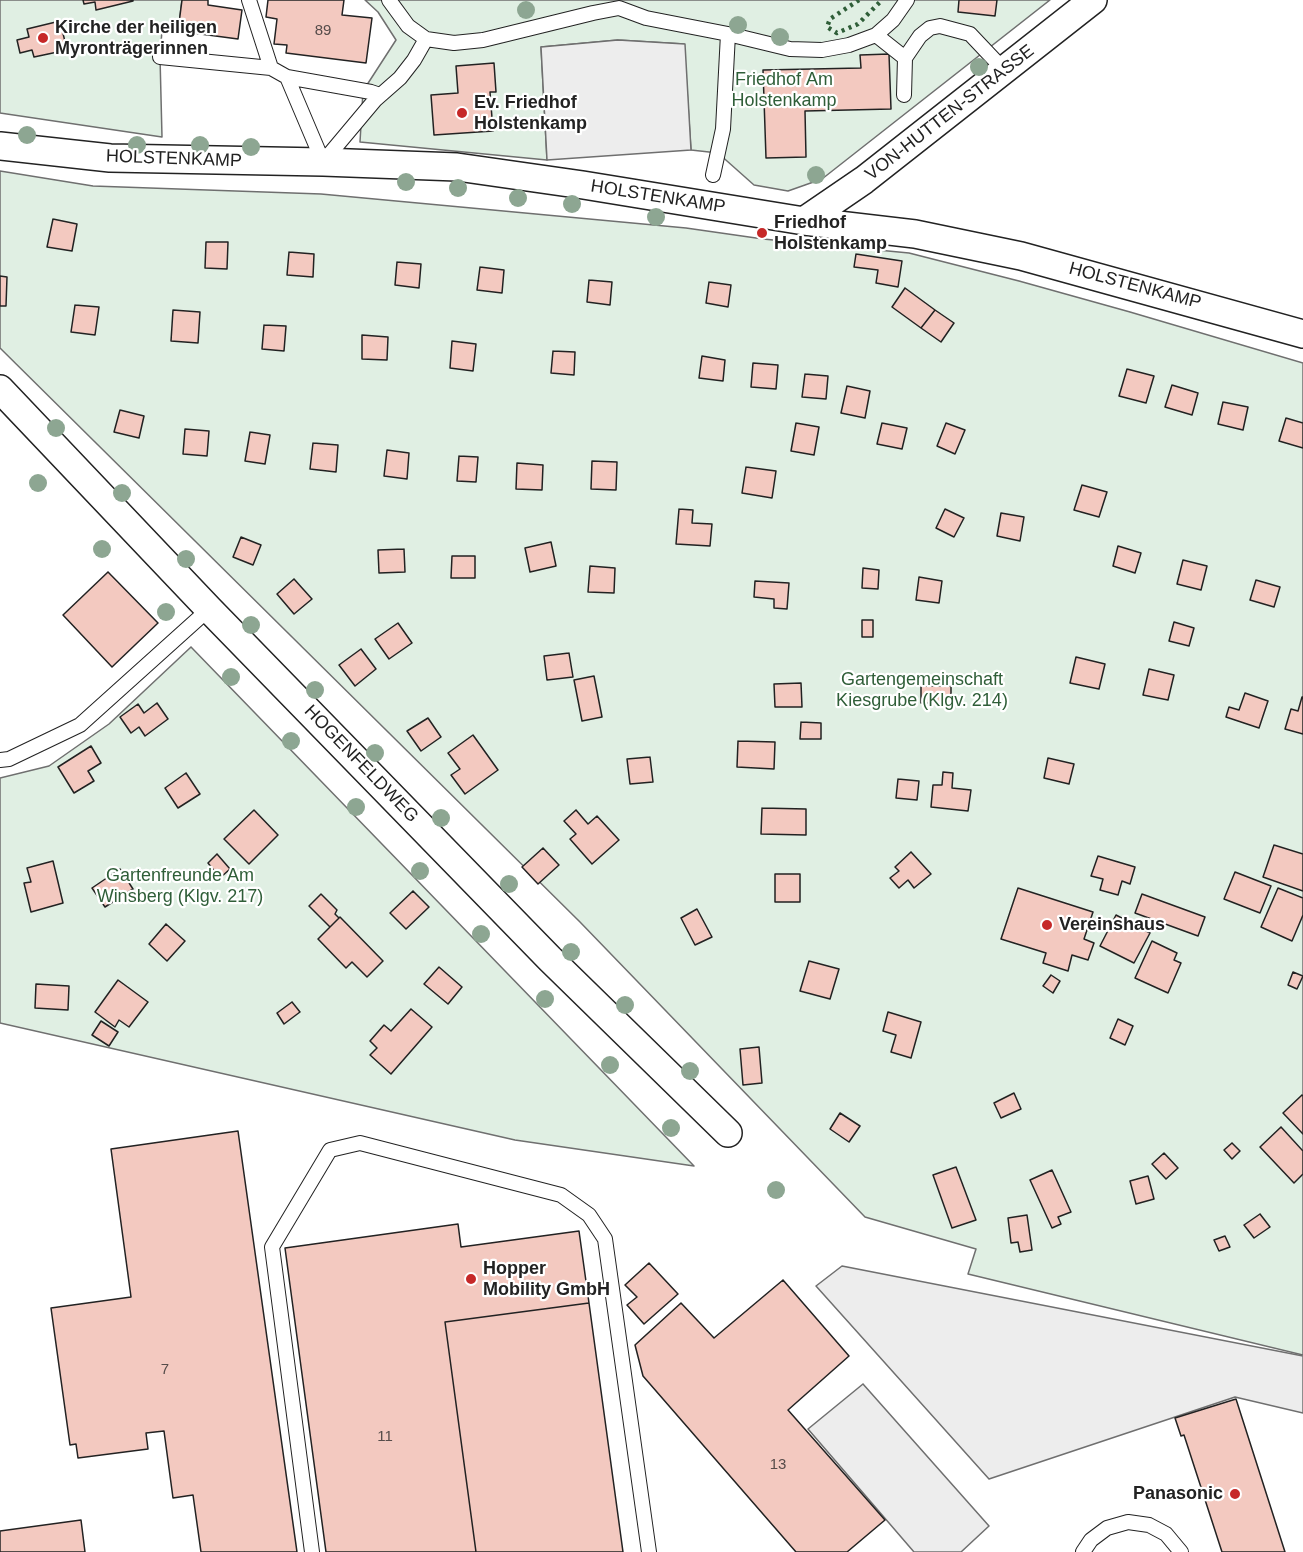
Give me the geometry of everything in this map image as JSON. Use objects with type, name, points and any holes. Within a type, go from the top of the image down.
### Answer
[{"type":"street","name":"VON-HUTTEN-STRASSE","points":[[804,221],[864,180],[1093,0]]},
{"type":"street","name":"HOLSTENKAMP","points":[[0,146],[110,158],[457,167],[804,221],[915,234],[1021,256],[1303,334]]},
{"type":"street","name":"HOGENFELDWEG","points":[[0,389],[209,609],[549,959],[728,1133]]},
{"type":"lane","points":[[249,0],[271,68]]},
{"type":"lane","points":[[389,0],[408,26],[426,39],[454,43],[483,40],[622,4],[646,18],[729,34],[790,49],[822,50],[849,45],[876,35],[893,20],[908,0]]},
{"type":"lane","points":[[904,95],[905,58],[920,36],[930,28],[940,26],[970,34],[1004,70]]},
{"type":"lane","points":[[713,176],[723,129],[729,34]]},
{"type":"lane","points":[[876,35],[905,58]]},
{"type":"lane","points":[[287,77],[323,162],[380,95],[407,69],[426,39]]},
{"type":"lane","points":[[160,57],[271,68],[287,77],[380,95]]},
{"type":"lane","points":[[0,760],[9,759],[80,725],[209,609]]},
{"type":"lane","points":[[312,1552],[272,1247],[330,1150],[360,1143],[561,1195],[589,1215],[605,1239],[649,1552]]},
{"type":"lane","points":[[1083,1552],[1091,1540],[1107,1528],[1128,1522],[1149,1525],[1166,1534],[1181,1552]]},
{"type":"green space","points":[[0,0],[182,0],[178,31],[162,30],[160,57],[162,137],[0,113]]},
{"type":"green space","name":"Friedhof Am Holstenkamp","points":[[365,0],[1050,0],[822,179],[788,191],[754,185],[718,153],[691,150],[684,44],[618,40],[541,47],[547,160],[360,142],[363,91],[396,40],[378,12]]},
{"type":"green space","name":"Gartengemeinschaft Kiesgrube (Klgv. 214)","points":[[0,171],[93,186],[321,194],[686,228],[763,239],[909,253],[1019,281],[1303,363],[1303,1355],[968,1274],[976,1249],[865,1217],[580,922],[0,348]]},
{"type":"green space","name":"Gartenfreunde Am Winsberg (Klgv. 217)","points":[[191,647],[694,1166],[515,1140],[0,1023],[0,778],[49,766],[109,724]]},
{"type":"shaded area","points":[[618,40],[685,44],[691,150],[547,160],[541,47]]},
{"type":"shaded area","points":[[842,1266],[1303,1356],[1303,1413],[1235,1397],[989,1479],[816,1286]]},
{"type":"shaded area","points":[[863,1384],[989,1526],[961,1552],[914,1552],[808,1429]]},
{"type":"building","points":[[83,0],[133,1],[96,10],[95,2],[84,4]]},
{"type":"building","points":[[182,0],[208,0],[208,5],[242,10],[238,39],[178,31]]},
{"type":"building","points":[[268,0],[344,0],[342,15],[372,18],[366,63],[286,53],[287,45],[274,44],[277,19],[266,17]]},
{"type":"building","points":[[959,0],[997,0],[995,16],[958,12]]},
{"type":"building","name":"Kirche der heiligen Myronträgerinnen","points":[[60,21],[67,50],[34,57],[32,50],[20,53],[17,40],[29,37],[27,29]]},
{"type":"building","points":[[889,54],[891,109],[805,111],[806,157],[766,158],[763,70],[861,68],[860,55]]},
{"type":"building","name":"Ev. Friedhof Holstenkamp","points":[[494,63],[496,92],[490,92],[493,131],[434,135],[431,95],[458,93],[456,66]]},
{"type":"building","points":[[53,219],[77,224],[72,251],[47,247]]},
{"type":"building","points":[[206,242],[228,242],[227,269],[205,268]]},
{"type":"building","points":[[289,252],[314,254],[313,277],[287,275]]},
{"type":"building","points":[[856,254],[902,261],[898,287],[876,283],[878,270],[854,267]]},
{"type":"building","points":[[397,262],[421,264],[419,288],[395,285]]},
{"type":"building","points":[[480,267],[504,270],[502,293],[477,290]]},
{"type":"building","points":[[0,276],[7,277],[6,306],[0,306]]},
{"type":"building","points":[[589,280],[612,282],[610,305],[587,302]]},
{"type":"building","points":[[709,282],[731,285],[728,307],[706,303]]},
{"type":"building","points":[[905,288],[935,310],[921,328],[892,307]]},
{"type":"building","points":[[75,305],[99,307],[95,335],[71,332]]},
{"type":"building","points":[[173,310],[200,312],[198,343],[171,341]]},
{"type":"building","points":[[935,310],[954,323],[941,342],[921,328]]},
{"type":"building","points":[[264,325],[286,326],[284,351],[262,349]]},
{"type":"building","points":[[362,335],[388,337],[387,360],[362,359]]},
{"type":"building","points":[[452,341],[476,344],[473,371],[450,368]]},
{"type":"building","points":[[553,351],[575,352],[574,375],[551,373]]},
{"type":"building","points":[[702,356],[725,360],[723,381],[699,378]]},
{"type":"building","points":[[753,363],[778,365],[776,389],[751,387]]},
{"type":"building","points":[[1127,369],[1154,376],[1146,403],[1119,396]]},
{"type":"building","points":[[805,374],[828,376],[826,399],[802,397]]},
{"type":"building","points":[[1172,385],[1198,393],[1192,415],[1165,407]]},
{"type":"building","points":[[847,386],[870,391],[865,418],[841,413]]},
{"type":"building","points":[[1223,402],[1248,407],[1243,430],[1218,424]]},
{"type":"building","points":[[120,410],[144,416],[139,438],[114,432]]},
{"type":"building","points":[[1286,418],[1303,423],[1303,448],[1279,441]]},
{"type":"building","points":[[796,423],[819,427],[814,455],[791,451]]},
{"type":"building","points":[[882,423],[907,428],[902,449],[877,444]]},
{"type":"building","points":[[946,423],[965,430],[955,454],[937,446]]},
{"type":"building","points":[[185,429],[209,431],[207,456],[183,454]]},
{"type":"building","points":[[250,432],[270,435],[265,464],[245,461]]},
{"type":"building","points":[[313,443],[338,445],[336,472],[310,469]]},
{"type":"building","points":[[387,450],[409,453],[407,479],[384,476]]},
{"type":"building","points":[[459,456],[478,457],[476,482],[457,481]]},
{"type":"building","points":[[592,461],[617,462],[616,490],[591,489]]},
{"type":"building","points":[[517,463],[543,465],[542,490],[516,489]]},
{"type":"building","points":[[746,467],[776,471],[772,498],[742,493]]},
{"type":"building","points":[[1082,485],[1107,492],[1099,517],[1074,510]]},
{"type":"building","points":[[679,509],[693,510],[692,523],[712,524],[710,546],[676,544]]},
{"type":"building","points":[[945,509],[964,518],[954,537],[936,528]]},
{"type":"building","points":[[1001,513],[1024,517],[1020,541],[997,536]]},
{"type":"building","points":[[241,537],[261,545],[253,565],[233,557]]},
{"type":"building","points":[[551,542],[556,566],[530,572],[525,548]]},
{"type":"building","points":[[1118,546],[1141,553],[1135,573],[1113,566]]},
{"type":"building","points":[[404,549],[405,572],[379,573],[378,550]]},
{"type":"building","points":[[452,556],[475,556],[475,578],[451,578]]},
{"type":"building","points":[[1183,560],[1207,566],[1201,590],[1177,584]]},
{"type":"building","points":[[590,566],[615,568],[614,593],[588,592]]},
{"type":"building","points":[[863,568],[879,570],[878,589],[862,588]]},
{"type":"building","points":[[108,572],[158,623],[112,667],[63,615]]},
{"type":"building","points":[[919,577],[942,581],[939,603],[916,600]]},
{"type":"building","points":[[294,579],[312,599],[294,614],[277,594]]},
{"type":"building","points":[[1256,580],[1280,587],[1274,607],[1250,600]]},
{"type":"building","points":[[755,581],[789,583],[787,609],[774,608],[774,599],[754,597]]},
{"type":"building","points":[[862,620],[873,620],[873,637],[862,637]]},
{"type":"building","points":[[1174,622],[1194,628],[1189,646],[1169,641]]},
{"type":"building","points":[[398,623],[412,643],[389,659],[375,639]]},
{"type":"building","points":[[361,649],[376,669],[355,686],[339,665]]},
{"type":"building","points":[[569,653],[573,677],[547,680],[544,656]]},
{"type":"building","points":[[1076,657],[1105,664],[1099,689],[1070,683]]},
{"type":"building","points":[[1149,669],[1174,675],[1168,700],[1143,695]]},
{"type":"building","points":[[594,676],[602,717],[582,721],[574,680]]},
{"type":"building","points":[[801,683],[802,707],[775,707],[774,684]]},
{"type":"building","points":[[921,686],[951,686],[951,703],[921,703]]},
{"type":"building","points":[[1245,693],[1268,701],[1259,728],[1226,717],[1229,707],[1239,710]]},
{"type":"building","points":[[1302,697],[1303,734],[1285,729],[1291,709],[1298,711]]},
{"type":"building","points":[[157,703],[168,719],[145,736],[139,727],[131,733],[120,717],[138,704],[144,713]]},
{"type":"building","points":[[428,718],[441,737],[421,751],[407,731]]},
{"type":"building","points":[[801,722],[821,723],[821,739],[800,739]]},
{"type":"building","points":[[473,735],[498,770],[465,794],[451,775],[460,769],[448,753]]},
{"type":"building","points":[[738,741],[775,742],[774,769],[737,767]]},
{"type":"building","points":[[91,746],[101,763],[88,771],[94,781],[74,793],[58,767]]},
{"type":"building","points":[[650,757],[653,782],[630,784],[627,759]]},
{"type":"building","points":[[1048,758],[1074,764],[1069,784],[1044,778]]},
{"type":"building","points":[[943,772],[953,773],[952,788],[971,790],[968,811],[931,807],[933,785],[942,785]]},
{"type":"building","points":[[186,773],[200,794],[178,808],[165,788]]},
{"type":"building","points":[[898,779],[919,781],[917,800],[896,798]]},
{"type":"building","points":[[762,808],[806,809],[806,835],[761,834]]},
{"type":"building","points":[[254,810],[278,835],[249,864],[224,839]]},
{"type":"building","points":[[576,810],[588,824],[597,816],[619,840],[592,864],[570,839],[576,834],[564,821]]},
{"type":"building","points":[[1274,845],[1303,854],[1303,891],[1263,877]]},
{"type":"building","points":[[543,848],[559,865],[538,884],[522,867]]},
{"type":"building","points":[[911,852],[931,874],[914,888],[908,880],[899,888],[890,878],[899,871],[895,867]]},
{"type":"building","points":[[217,854],[230,869],[220,878],[208,863]]},
{"type":"building","points":[[1098,856],[1135,867],[1130,884],[1122,881],[1118,895],[1100,890],[1103,879],[1091,876]]},
{"type":"building","points":[[53,861],[63,903],[31,912],[24,883],[31,882],[27,868]]},
{"type":"building","points":[[120,869],[133,889],[105,907],[92,888]]},
{"type":"building","points":[[1235,872],[1271,886],[1260,913],[1224,899]]},
{"type":"building","points":[[775,874],[800,874],[800,902],[775,902]]},
{"type":"building","name":"Vereinshaus","points":[[1018,888],[1093,912],[1084,939],[1094,943],[1088,960],[1072,955],[1068,971],[1043,963],[1046,953],[1001,939]]},
{"type":"building","points":[[1278,888],[1303,898],[1303,915],[1292,941],[1261,927]]},
{"type":"building","points":[[413,891],[429,907],[406,929],[390,913]]},
{"type":"building","points":[[321,894],[337,910],[335,914],[339,918],[330,927],[309,906]]},
{"type":"building","points":[[1142,894],[1205,917],[1198,936],[1135,913]]},
{"type":"building","points":[[697,909],[712,937],[695,945],[681,918]]},
{"type":"building","points":[[1116,915],[1150,933],[1134,963],[1100,946]]},
{"type":"building","points":[[340,917],[383,961],[367,977],[352,962],[346,968],[318,939]]},
{"type":"building","points":[[166,924],[185,941],[167,961],[149,944]]},
{"type":"building","points":[[1152,941],[1177,953],[1174,960],[1181,963],[1168,993],[1135,978]]},
{"type":"building","points":[[809,961],[839,969],[830,999],[800,991]]},
{"type":"building","points":[[439,967],[462,987],[448,1004],[424,984]]},
{"type":"building","points":[[1293,972],[1303,976],[1297,989],[1288,985]]},
{"type":"building","points":[[1051,975],[1060,981],[1053,993],[1043,986]]},
{"type":"building","points":[[118,980],[148,1002],[129,1027],[119,1020],[115,1027],[95,1012]]},
{"type":"building","points":[[36,984],[69,986],[68,1010],[35,1008]]},
{"type":"building","points":[[292,1002],[300,1012],[284,1024],[277,1013]]},
{"type":"building","points":[[411,1009],[432,1027],[391,1074],[370,1055],[377,1048],[370,1041],[384,1025],[391,1031]]},
{"type":"building","points":[[888,1012],[921,1022],[911,1058],[891,1052],[896,1035],[883,1031]]},
{"type":"building","points":[[1118,1019],[1133,1026],[1125,1045],[1110,1038]]},
{"type":"building","points":[[101,1021],[118,1032],[109,1046],[92,1035]]},
{"type":"building","points":[[759,1047],[762,1083],[743,1085],[740,1049]]},
{"type":"building","points":[[1014,1093],[1021,1109],[1001,1118],[994,1103]]},
{"type":"building","points":[[1303,1096],[1303,1134],[1283,1113]]},
{"type":"building","points":[[840,1113],[860,1126],[849,1142],[830,1129]]},
{"type":"building","points":[[1281,1127],[1303,1151],[1303,1174],[1294,1183],[1260,1147]]},
{"type":"building","points":[[238,1131],[297,1552],[201,1552],[193,1495],[173,1498],[164,1431],[146,1433],[148,1449],[78,1458],[76,1444],[70,1445],[51,1308],[131,1297],[111,1149]]},
{"type":"building","points":[[1232,1143],[1240,1151],[1232,1159],[1224,1150]]},
{"type":"building","points":[[1164,1153],[1178,1168],[1166,1179],[1152,1164]]},
{"type":"building","points":[[956,1167],[976,1220],[952,1228],[933,1175]]},
{"type":"building","points":[[1052,1170],[1071,1212],[1058,1217],[1061,1224],[1052,1228],[1030,1180]]},
{"type":"building","points":[[1148,1176],[1154,1199],[1136,1204],[1130,1181]]},
{"type":"building","points":[[1260,1214],[1270,1227],[1254,1238],[1244,1225]]},
{"type":"building","points":[[1027,1215],[1032,1250],[1020,1252],[1018,1242],[1011,1243],[1008,1218]]},
{"type":"building","points":[[458,1224],[461,1247],[579,1231],[589,1303],[445,1322],[476,1552],[326,1552],[285,1248]]},
{"type":"building","points":[[1225,1236],[1230,1247],[1219,1251],[1214,1240]]},
{"type":"building","points":[[649,1263],[678,1294],[644,1324],[627,1305],[637,1297],[625,1285]]},
{"type":"building","points":[[783,1280],[849,1356],[788,1410],[885,1520],[847,1552],[796,1552],[643,1376],[635,1345],[681,1303],[714,1338]]},
{"type":"building","points":[[589,1303],[623,1552],[476,1552],[445,1322]]},
{"type":"building","name":"Panasonic","points":[[1236,1399],[1285,1552],[1222,1552],[1184,1435],[1181,1436],[1175,1418]]},
{"type":"building","points":[[81,1520],[85,1552],[0,1552],[0,1531]]},
{"type":"hedge","points":[[859,0],[830,19],[827,27],[837,33],[858,24],[882,0]]},
{"type":"place","name":"Kirche der heiligen Myronträgerinnen","points":[[43,38]]},
{"type":"place","name":"Ev. Friedhof Holstenkamp","points":[[462,113]]},
{"type":"place","name":"Friedhof Holstenkamp","points":[[762,233]]},
{"type":"place","name":"Vereinshaus","points":[[1047,925]]},
{"type":"place","name":"Hopper Mobility GmbH","points":[[471,1279]]},
{"type":"place","name":"Panasonic","points":[[1235,1494]]}]
